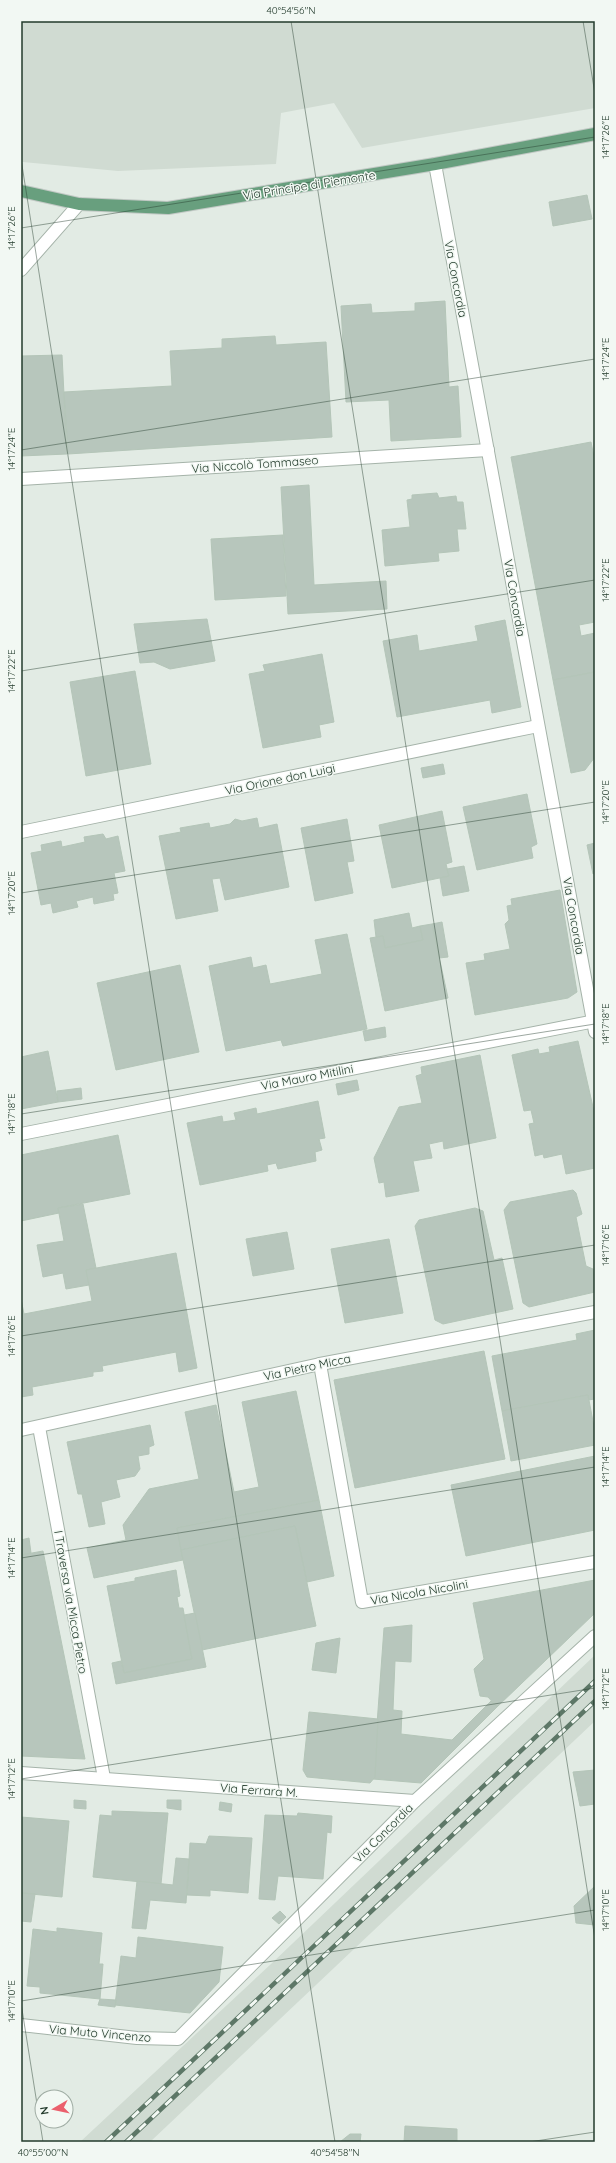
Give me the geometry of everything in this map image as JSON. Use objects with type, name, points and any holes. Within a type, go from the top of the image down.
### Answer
[{"type":"main road","name":"Via Principe di Piemonte","points":[[21,191],[79,204],[168,208],[435,164],[595,134]]},
{"type":"street","name":"Via Concordia","points":[[435,164],[594,1025]]},
{"type":"street","points":[[21,270],[79,204]]},
{"type":"street","name":"Via Niccolò Tommaseo","points":[[21,479],[488,450]]},
{"type":"street","name":"Via Orione don Luigi","points":[[21,832],[538,726]]},
{"type":"street","name":"Via Mauro Mitilini","points":[[21,1134],[594,1025]]},
{"type":"street","name":"Via Pietro Micca","points":[[21,1430],[320,1364],[595,1312]]},
{"type":"street","name":"Via Nicola Nicolini","points":[[320,1364],[362,1602],[595,1562]]},
{"type":"street","name":"I Traversa via Micca Pietro","points":[[39,1426],[104,1778]]},
{"type":"street","name":"Via Concordia","points":[[178,2039],[415,1801],[595,1636]]},
{"type":"street","name":"Via Ferrara M.","points":[[21,1773],[415,1801]]},
{"type":"street","name":"Via Muto Vincenzo","points":[[21,2025],[137,2038],[178,2039]]},
{"type":"shaded area","points":[[21,21],[595,21],[595,108],[362,148],[334,103],[281,113],[276,164],[118,171],[21,162]]},
{"type":"shaded area","points":[[595,1655],[595,1721],[150,2142],[80,2142],[271,1964]]},
{"type":"building","points":[[587,195],[592,219],[553,226],[549,202]]},
{"type":"building","points":[[445,301],[449,387],[458,386],[461,437],[391,441],[389,400],[346,402],[341,306],[371,304],[372,313],[415,311],[415,303]]},
{"type":"building","points":[[275,336],[276,345],[326,342],[332,437],[68,454],[64,392],[172,386],[170,351],[222,348],[222,339]]},
{"type":"building","points":[[62,355],[67,454],[21,456],[21,356]]},
{"type":"building","points":[[591,442],[595,462],[595,622],[579,625],[581,636],[595,633],[595,672],[553,680],[511,457]]},
{"type":"building","points":[[309,485],[314,585],[386,581],[387,609],[288,614],[281,487]]},
{"type":"building","points":[[437,493],[439,498],[456,496],[457,502],[463,502],[466,529],[457,529],[459,551],[438,553],[439,561],[385,566],[382,530],[410,527],[407,500],[412,499],[412,495]]},
{"type":"building","points":[[283,535],[286,596],[215,600],[211,539]]},
{"type":"building","points":[[207,619],[215,661],[170,669],[154,662],[140,663],[134,624]]},
{"type":"building","points":[[505,620],[521,707],[492,713],[490,700],[397,717],[383,641],[417,635],[419,651],[478,641],[475,626]]},
{"type":"building","points":[[322,654],[334,722],[319,725],[321,737],[263,748],[249,674],[265,671],[263,665]]},
{"type":"building","points":[[135,671],[151,764],[86,776],[70,682]]},
{"type":"building","points":[[595,672],[595,757],[585,770],[571,773],[553,680]]},
{"type":"building","points":[[443,764],[445,774],[423,778],[421,768]]},
{"type":"building","points":[[527,794],[537,844],[531,847],[533,858],[477,870],[463,807]]},
{"type":"building","points":[[442,811],[452,862],[446,864],[449,876],[392,888],[379,825]]},
{"type":"building","points":[[257,818],[259,828],[277,824],[289,887],[225,900],[220,878],[212,879],[218,911],[176,919],[159,836],[181,832],[180,828],[209,823],[210,828],[230,824],[235,819],[242,821]]},
{"type":"building","points":[[347,819],[354,861],[347,862],[353,893],[315,901],[301,828]]},
{"type":"building","points":[[103,834],[106,839],[118,836],[125,871],[114,873],[118,893],[113,894],[114,900],[94,904],[93,897],[76,901],[78,907],[53,913],[51,903],[41,905],[31,853],[42,851],[41,845],[61,841],[62,847],[85,842],[84,837]]},
{"type":"building","points":[[595,843],[595,873],[593,874],[587,845]]},
{"type":"building","points":[[464,866],[469,891],[443,896],[440,878],[449,876],[447,869]]},
{"type":"building","points":[[560,890],[577,992],[568,998],[475,1015],[466,963],[485,960],[484,954],[510,949],[505,924],[509,920],[507,906],[512,905],[511,899]]},
{"type":"building","points":[[409,913],[412,928],[420,926],[423,940],[385,948],[383,936],[376,937],[374,920]]},
{"type":"building","points":[[442,922],[448,957],[439,958],[432,924]]},
{"type":"building","points":[[432,924],[448,998],[385,1011],[370,938],[383,936],[385,948],[423,940],[420,926]]},
{"type":"building","points":[[347,934],[367,1029],[283,1046],[281,1040],[226,1051],[209,966],[251,957],[253,968],[266,965],[270,984],[322,974],[315,940]]},
{"type":"building","points":[[180,965],[199,1052],[116,1070],[97,983]]},
{"type":"building","points":[[385,1027],[386,1037],[365,1041],[363,1031]]},
{"type":"building","points":[[578,1041],[595,1116],[595,1125],[593,1125],[595,1136],[595,1168],[566,1174],[562,1154],[544,1158],[543,1154],[535,1156],[529,1124],[534,1123],[531,1110],[524,1111],[512,1055],[538,1049],[539,1054],[550,1052],[549,1047]]},
{"type":"building","points":[[48,1051],[58,1102],[21,1109],[21,1057]]},
{"type":"building","points":[[480,1055],[496,1138],[444,1149],[443,1141],[429,1144],[432,1158],[413,1161],[419,1191],[386,1197],[384,1182],[379,1183],[374,1158],[399,1107],[422,1103],[416,1076],[422,1074],[421,1067]]},
{"type":"building","points":[[357,1080],[359,1090],[338,1095],[336,1084]]},
{"type":"building","points":[[81,1088],[82,1099],[58,1102],[57,1091]]},
{"type":"building","points":[[318,1101],[325,1138],[319,1139],[322,1150],[315,1152],[316,1161],[278,1169],[276,1163],[267,1165],[268,1171],[200,1185],[187,1123],[222,1116],[223,1122],[236,1120],[234,1113],[256,1108],[257,1114]]},
{"type":"building","points":[[118,1135],[130,1194],[58,1208],[59,1213],[21,1221],[21,1155]]},
{"type":"building","points":[[573,1190],[576,1193],[582,1214],[576,1217],[586,1266],[593,1269],[595,1292],[529,1307],[523,1303],[504,1210],[510,1202]]},
{"type":"building","points":[[83,1204],[96,1268],[86,1270],[89,1285],[66,1289],[63,1273],[43,1277],[37,1245],[64,1241],[58,1208]]},
{"type":"building","points":[[475,1208],[483,1211],[494,1260],[502,1258],[513,1309],[443,1324],[435,1320],[415,1226],[419,1220]]},
{"type":"building","points":[[287,1232],[294,1269],[253,1276],[246,1239]]},
{"type":"building","points":[[389,1239],[403,1313],[345,1323],[331,1249]]},
{"type":"building","points":[[176,1253],[197,1368],[179,1372],[176,1352],[102,1366],[103,1371],[93,1372],[93,1376],[32,1387],[33,1395],[21,1397],[21,1299],[24,1314],[92,1301],[86,1270]]},
{"type":"building","points":[[595,1330],[595,1399],[588,1400],[588,1395],[502,1411],[492,1356],[577,1340],[576,1334]]},
{"type":"building","points":[[484,1351],[505,1459],[355,1488],[334,1380]]},
{"type":"building","points":[[296,1391],[319,1500],[177,1528],[183,1560],[94,1578],[87,1548],[126,1540],[123,1525],[149,1489],[199,1479],[185,1412],[216,1405],[234,1492],[259,1487],[242,1402]]},
{"type":"building","points":[[588,1395],[595,1432],[595,1445],[511,1461],[502,1411]]},
{"type":"building","points":[[150,1425],[154,1445],[149,1447],[149,1454],[138,1456],[140,1469],[135,1476],[116,1480],[120,1497],[101,1502],[105,1524],[89,1527],[82,1494],[78,1494],[67,1442]]},
{"type":"building","points":[[595,1456],[595,1530],[466,1556],[451,1485]]},
{"type":"building","points":[[319,1500],[334,1576],[307,1582],[295,1526],[181,1550],[177,1528]]},
{"type":"building","points":[[295,1526],[316,1626],[202,1650],[181,1550]]},
{"type":"building","points":[[29,1538],[31,1553],[21,1555],[21,1540]]},
{"type":"building","points":[[43,1551],[85,1759],[21,1756],[21,1555]]},
{"type":"building","points":[[176,1570],[180,1596],[177,1597],[179,1608],[183,1608],[192,1659],[124,1673],[107,1586],[135,1581],[135,1578]]},
{"type":"building","points":[[595,1580],[595,1613],[497,1707],[488,1697],[480,1696],[474,1669],[484,1659],[473,1603]]},
{"type":"building","points":[[195,1613],[206,1667],[116,1684],[112,1663],[121,1661],[124,1673],[192,1659],[184,1615]]},
{"type":"building","points":[[412,1625],[411,1662],[395,1661],[393,1710],[402,1711],[401,1734],[452,1740],[491,1701],[497,1707],[421,1783],[373,1779],[384,1628]]},
{"type":"building","points":[[340,1638],[336,1673],[312,1670],[316,1643]]},
{"type":"building","points":[[309,1712],[378,1719],[375,1777],[370,1783],[307,1777],[303,1770]]},
{"type":"building","points":[[595,1770],[595,1804],[580,1806],[573,1772]]},
{"type":"building","points":[[74,1800],[86,1801],[86,1809],[74,1808]]},
{"type":"building","points":[[167,1800],[181,1800],[181,1810],[167,1808]]},
{"type":"building","points":[[220,1802],[232,1804],[231,1812],[219,1810]]},
{"type":"building","points":[[112,1811],[168,1813],[161,1884],[93,1877],[100,1815],[112,1816]]},
{"type":"building","points":[[298,1813],[332,1816],[331,1833],[327,1832],[323,1879],[278,1876],[275,1900],[259,1899],[265,1815],[297,1816]]},
{"type":"building","points":[[21,1817],[69,1821],[62,1897],[21,1893]]},
{"type":"building","points":[[209,1836],[252,1838],[248,1893],[210,1890],[210,1896],[187,1895],[190,1843],[206,1844]]},
{"type":"building","points":[[176,1858],[189,1859],[186,1903],[150,1900],[146,1929],[132,1928],[137,1881],[173,1885]]},
{"type":"building","points":[[595,1886],[595,1925],[576,1923],[574,1906]]},
{"type":"building","points":[[21,1893],[35,1894],[31,1922],[21,1921]]},
{"type":"building","points":[[280,1911],[286,1917],[279,1924],[272,1918]]},
{"type":"building","points":[[57,1928],[102,1933],[99,1964],[103,1964],[100,1999],[40,1993],[40,1987],[27,1986],[33,1929],[57,1932]]},
{"type":"building","points":[[138,1937],[223,1947],[219,1982],[190,2013],[115,2005],[121,1956],[136,1958]]},
{"type":"building","points":[[100,1999],[116,2000],[115,2007],[98,2005]]},
{"type":"building","points":[[405,2126],[457,2129],[457,2142],[404,2142]]},
{"type":"building","points":[[350,2134],[361,2134],[360,2142],[340,2142]]},
{"type":"railway","points":[[106,2142],[595,1681]]},
{"type":"railway","points":[[126,2142],[595,1701]]}]
